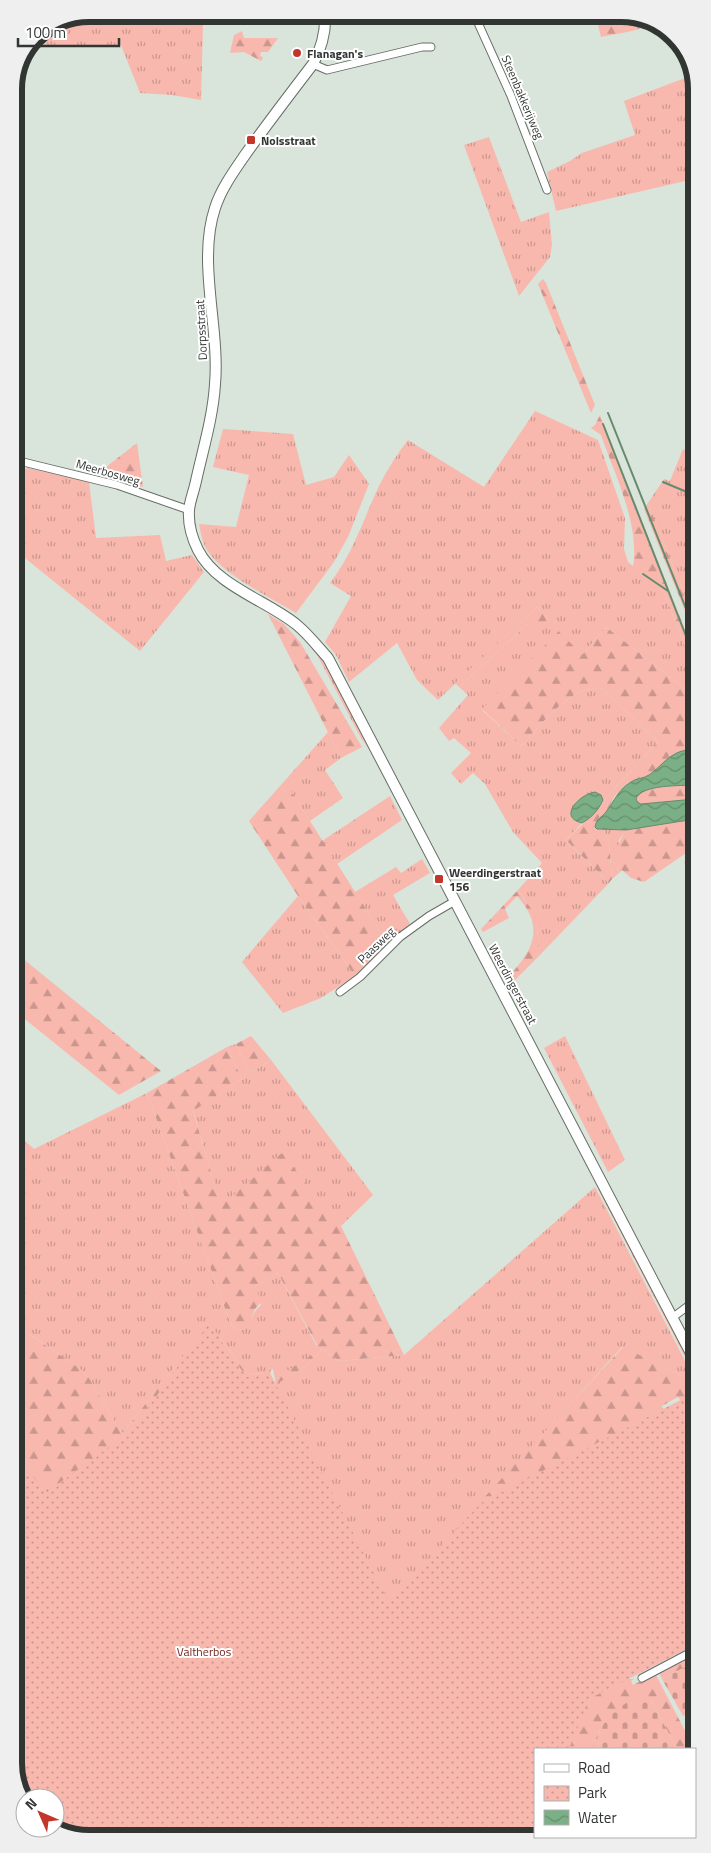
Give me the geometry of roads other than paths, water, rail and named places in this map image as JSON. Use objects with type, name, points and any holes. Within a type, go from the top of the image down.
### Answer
[{"type":"main road","name":"Dorpsstraat","points":[[296,624],[226,580],[208,564],[194,542],[189,510],[210,420],[215,384],[215,345],[208,249],[211,221],[215,206],[238,166],[313,64],[320,50],[325,22]]},
{"type":"main road","name":"Weerdingerstraat","points":[[296,624],[328,658],[688,1349]]},
{"type":"street","name":"Steenbakkerijweg","points":[[478,23],[511,96],[547,190]]},
{"type":"street","points":[[313,64],[327,70],[422,47],[431,47]]},
{"type":"street","name":"Meerbosweg","points":[[23,462],[117,485],[189,510]]},
{"type":"street","name":"Paasweg","points":[[340,992],[360,977],[400,937],[429,916],[455,901]]},
{"type":"street","points":[[672,1318],[688,1306]]},
{"type":"street","points":[[642,1678],[688,1654]]},
{"type":"water","points":[[688,750],[688,785],[653,788],[639,794],[636,799],[641,804],[688,800],[688,820],[626,830],[597,829],[595,827],[598,820],[627,785],[649,775],[666,760],[681,751]]},
{"type":"water","points":[[595,792],[601,795],[603,800],[597,811],[582,823],[575,820],[571,816],[574,806],[583,797]]},
{"type":"waterway","points":[[608,413],[688,613]]},
{"type":"waterway","points":[[603,424],[688,641]]},
{"type":"waterway","points":[[663,482],[688,492]]},
{"type":"waterway","points":[[643,574],[668,591]]},
{"type":"place","name":"Flanagan's","points":[[297,53]]},
{"type":"place","name":"Nolsstraat","points":[[251,140]]},
{"type":"place","name":"Weerdingerstraat 156","points":[[439,879]]},
{"type":"park label","name":"Valtherbos","points":[[204,1651]]}]
